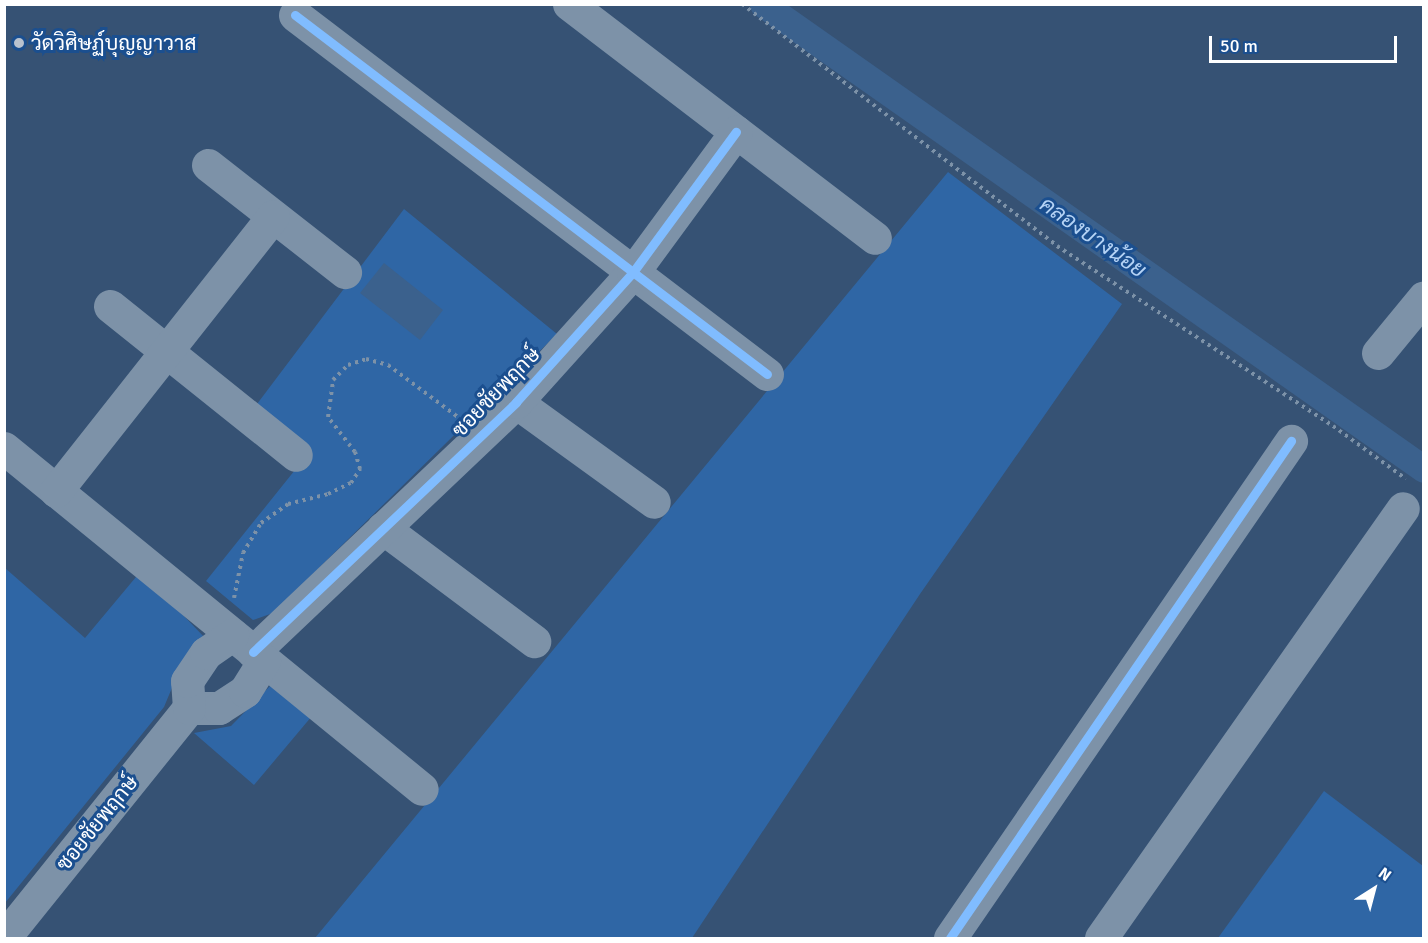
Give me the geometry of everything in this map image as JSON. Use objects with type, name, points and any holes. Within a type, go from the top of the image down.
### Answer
[{"type":"street","points":[[569,4],[875,238]]},
{"type":"street","points":[[295,15],[767,374]]},
{"type":"street","name":"ซอยชัยพฤกษ์","points":[[4,938],[189,708],[186,681],[206,653],[250,649],[516,402],[633,272],[736,132]]},
{"type":"street","points":[[208,165],[345,272]]},
{"type":"street","points":[[56,491],[273,216]]},
{"type":"street","points":[[1378,353],[1424,297]]},
{"type":"street","points":[[110,306],[296,455]]},
{"type":"street","points":[[516,402],[654,502]]},
{"type":"street","points":[[950,939],[1291,441]]},
{"type":"street","points":[[4,448],[422,789]]},
{"type":"street","points":[[1101,939],[1409,496]]},
{"type":"street","points":[[382,528],[534,641]]},
{"type":"street","name":"ซอยชัยพฤกษ์","points":[[189,708],[219,708],[245,691],[250,649]]},
{"type":"path","points":[[742,4],[1057,246],[1332,426],[1409,496]]},
{"type":"path","points":[[250,649],[235,586],[240,564],[261,523],[288,504],[328,494],[351,483],[360,469],[355,452],[328,417],[333,380],[348,365],[366,359],[388,365],[481,435]]},
{"type":"shaded area","points":[[948,172],[1122,304],[920,594],[692,938],[315,938]]},
{"type":"shaded area","points":[[404,209],[557,334],[273,613],[253,620],[206,581],[311,450],[257,404]]},
{"type":"shaded area","points":[[384,263],[443,310],[420,340],[360,293]]},
{"type":"shaded area","points":[[5,568],[85,638],[141,571],[205,638],[174,683],[164,707],[5,903]]},
{"type":"shaded area","points":[[271,685],[312,716],[254,785],[194,733],[231,726]]},
{"type":"shaded area","points":[[1324,791],[1423,866],[1423,938],[1218,938]]},
{"type":"waterway","name":"คลองบางน้อย","points":[[763,4],[1424,469]]},
{"type":"cycle path","points":[[295,15],[767,374]]},
{"type":"cycle path","points":[[253,652],[516,402],[633,272],[736,132]]},
{"type":"cycle path","points":[[950,938],[1291,441]]},
{"type":"place","name":"วัดวิศิษฏ์บุญญาวาส","points":[[19,43]]}]
